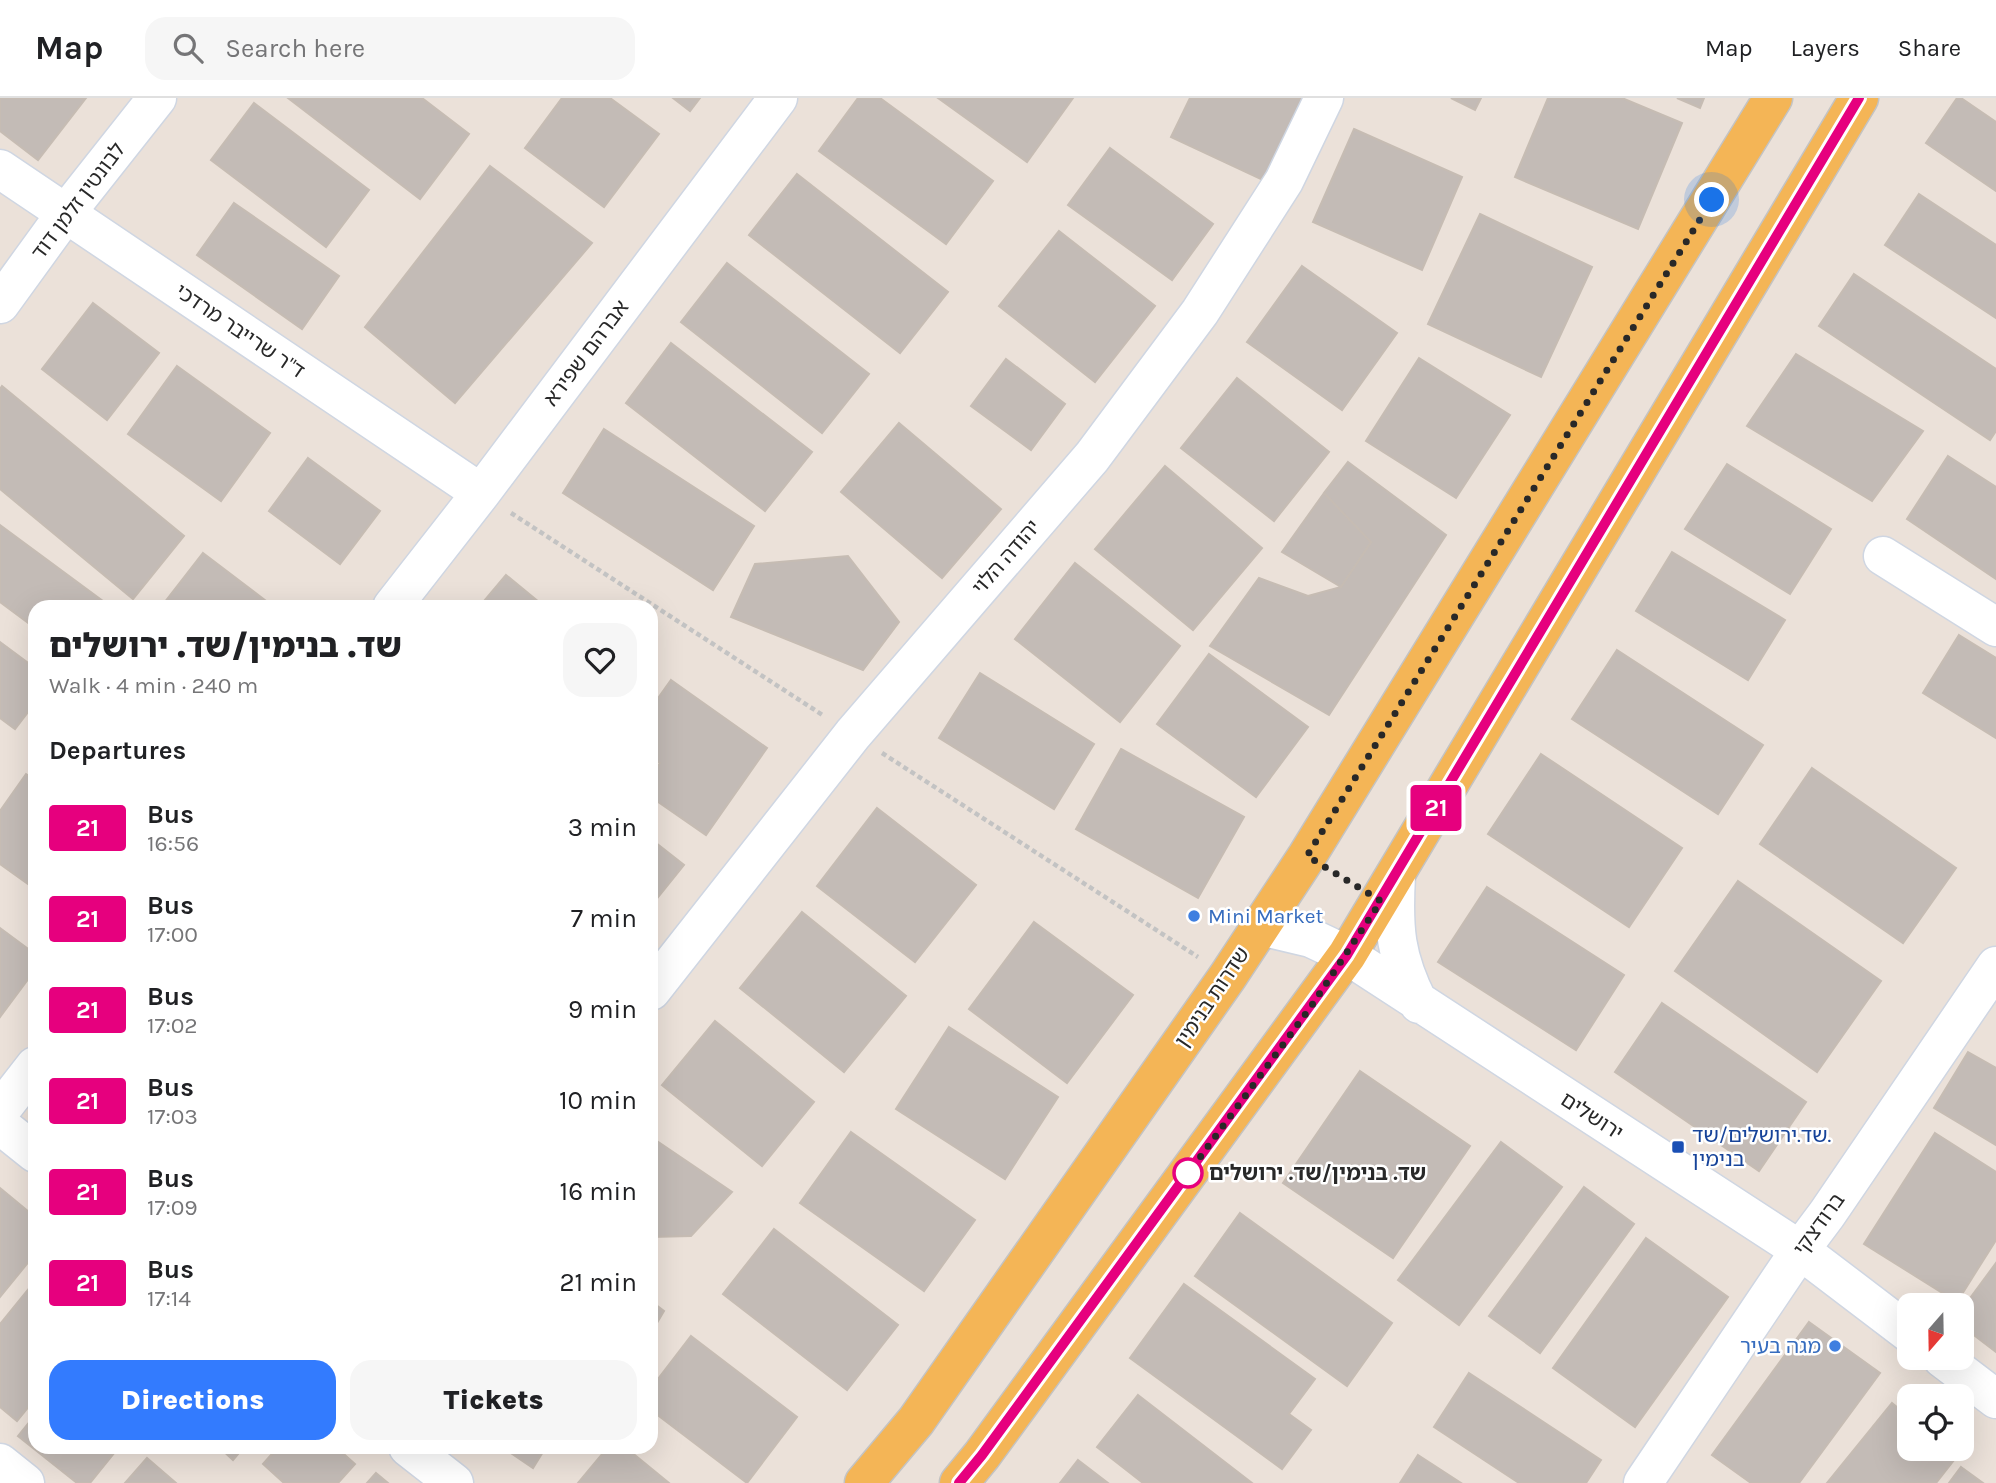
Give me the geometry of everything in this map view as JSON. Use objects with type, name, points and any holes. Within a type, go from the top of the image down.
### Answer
[{"type":"main road","name":"שדרות בנימין","points":[[864,1483],[916,1421],[1220,987],[1314,845],[1773,98]]},
{"type":"main road","points":[[959,1483],[1347,955],[1859,98]]},
{"type":"street","name":"לבונטין זלמן דוד","points":[[0,304],[66,213],[157,98]]},
{"type":"street","name":"אברהם שפירא","points":[[398,600],[481,494],[778,98]]},
{"type":"street","name":"יהודה הלוי","points":[[658,982],[853,734],[1092,457],[1200,312],[1284,181],[1324,98]]},
{"type":"street","name":"ד\"ר שרייבר מרדכי","points":[[0,169],[481,494]]},
{"type":"street","points":[[1882,555],[1996,627]]},
{"type":"street","points":[[1396,876],[1394,932],[1407,980],[1419,1004]]},
{"type":"street","name":"ירושלים","points":[[1260,926],[1311,938],[1347,955],[1800,1250],[1897,1324]]},
{"type":"street","name":"ברודצקי","points":[[1643,1483],[1996,966]]},
{"type":"street","points":[[0,1111],[28,1075]]},
{"type":"street","points":[[0,1125],[28,1147]]},
{"type":"street","points":[[1958,1370],[1996,1399]]},
{"type":"street","points":[[417,1454],[454,1483]]},
{"type":"street","points":[[0,1463],[26,1483]]},
{"type":"building","points":[[0,98],[86,98],[38,160],[0,131]]},
{"type":"building","points":[[288,98],[422,98],[469,134],[420,199]]},
{"type":"building","points":[[562,98],[610,98],[659,134],[604,207],[525,148]]},
{"type":"building","points":[[673,98],[700,98],[690,111]]},
{"type":"building","points":[[858,98],[880,98],[993,181],[946,244],[819,151]]},
{"type":"building","points":[[938,98],[1073,98],[1027,162]]},
{"type":"building","points":[[1190,98],[1304,98],[1265,181],[1171,137]]},
{"type":"building","points":[[1451,98],[1481,98],[1475,110]]},
{"type":"building","points":[[1548,98],[1622,98],[1682,123],[1638,229],[1515,177]]},
{"type":"building","points":[[1677,98],[1704,98],[1700,108]]},
{"type":"building","points":[[1957,98],[1996,122],[1996,191],[1926,143]]},
{"type":"building","points":[[254,103],[369,190],[326,247],[211,160]]},
{"type":"building","points":[[1354,129],[1462,177],[1422,270],[1313,222]]},
{"type":"building","points":[[1110,148],[1213,224],[1172,280],[1068,205]]},
{"type":"building","points":[[490,166],[592,243],[455,403],[365,327]]},
{"type":"building","points":[[797,174],[948,292],[900,353],[749,235]]},
{"type":"building","points":[[1919,194],[1996,245],[1996,318],[1885,245]]},
{"type":"building","points":[[234,203],[339,276],[302,329],[197,255]]},
{"type":"building","points":[[1480,214],[1592,267],[1541,377],[1428,324]]},
{"type":"building","points":[[1059,231],[1155,306],[1095,382],[999,306]]},
{"type":"building","points":[[727,263],[869,374],[822,433],[681,322]]},
{"type":"building","points":[[1302,266],[1397,333],[1342,410],[1247,342]]},
{"type":"building","points":[[1854,274],[1996,369],[1996,431],[1990,440],[1819,326]]},
{"type":"building","points":[[93,303],[159,353],[107,420],[42,369]]},
{"type":"building","points":[[671,343],[812,452],[765,511],[626,403]]},
{"type":"building","points":[[1796,354],[1923,431],[1872,501],[1747,426]]},
{"type":"building","points":[[1419,358],[1510,415],[1456,498],[1366,441]]},
{"type":"building","points":[[1006,359],[1065,404],[1031,450],[971,406]]},
{"type":"building","points":[[177,366],[270,433],[221,501],[128,434]]},
{"type":"building","points":[[1237,378],[1329,452],[1274,521],[1181,448]]},
{"type":"building","points":[[2,386],[184,536],[133,599],[0,489]]},
{"type":"building","points":[[899,423],[1001,509],[942,578],[841,492]]},
{"type":"building","points":[[604,429],[754,526],[713,590],[563,493]]},
{"type":"building","points":[[1948,456],[1996,487],[1996,579],[1907,519]]},
{"type":"building","points":[[308,458],[380,511],[340,564],[269,511]]},
{"type":"building","points":[[1348,462],[1446,535],[1329,715],[1210,646],[1259,578],[1308,596],[1341,587],[1371,542],[1324,493]]},
{"type":"building","points":[[1727,464],[1831,529],[1790,594],[1685,529]]},
{"type":"building","points":[[1165,466],[1262,548],[1193,630],[1095,549]]},
{"type":"building","points":[[1324,493],[1371,542],[1341,587],[1282,552]]},
{"type":"building","points":[[0,525],[102,600],[28,600],[28,623],[0,602]]},
{"type":"building","points":[[1672,552],[1785,620],[1748,680],[1636,611]]},
{"type":"building","points":[[203,553],[265,600],[166,600]]},
{"type":"building","points":[[848,556],[899,622],[863,670],[731,617],[755,564]]},
{"type":"building","points":[[1075,563],[1180,646],[1120,722],[1015,639]]},
{"type":"building","points":[[506,575],[536,600],[485,600]]},
{"type":"building","points":[[1959,635],[1996,658],[1996,738],[1923,693]]},
{"type":"building","points":[[0,642],[28,663],[28,712],[15,729],[0,718]]},
{"type":"building","points":[[1617,650],[1763,745],[1718,814],[1572,719]]},
{"type":"building","points":[[1209,654],[1308,727],[1256,797],[1157,724]]},
{"type":"building","points":[[980,673],[1094,744],[1054,809],[939,738]]},
{"type":"building","points":[[671,680],[767,748],[706,835],[658,802],[658,698]]},
{"type":"building","points":[[1121,749],[1244,817],[1198,898],[1076,829]]},
{"type":"building","points":[[1541,754],[1682,848],[1629,927],[1488,834]]},
{"type":"building","points":[[1812,768],[1956,868],[1903,943],[1760,844]]},
{"type":"building","points":[[26,774],[28,775],[28,884],[0,864],[0,811]]},
{"type":"building","points":[[877,808],[976,885],[915,962],[817,886]]},
{"type":"building","points":[[658,845],[684,865],[658,897]]},
{"type":"building","points":[[1738,881],[1881,981],[1817,1072],[1675,971]]},
{"type":"building","points":[[1487,887],[1624,975],[1576,1050],[1438,962]]},
{"type":"building","points":[[802,912],[906,996],[844,1072],[740,988]]},
{"type":"building","points":[[1034,922],[1133,995],[1067,1083],[969,1009]]},
{"type":"building","points":[[0,928],[28,949],[28,979],[0,1017]]},
{"type":"building","points":[[1662,1003],[1806,1102],[1759,1171],[1615,1072]]},
{"type":"building","points":[[715,1021],[814,1102],[762,1166],[662,1085]]},
{"type":"building","points":[[949,1027],[1058,1097],[1005,1179],[896,1109]]},
{"type":"building","points":[[1968,1052],[1996,1068],[1996,1145],[1934,1108]]},
{"type":"building","points":[[1360,1071],[1470,1146],[1393,1258],[1283,1183]]},
{"type":"building","points":[[851,1132],[975,1220],[924,1291],[800,1203]]},
{"type":"building","points":[[1935,1133],[1996,1172],[1996,1240],[1963,1293],[1943,1293],[1864,1244]]},
{"type":"building","points":[[658,1142],[732,1192],[691,1236],[658,1237]]},
{"type":"building","points":[[1501,1142],[1562,1187],[1459,1325],[1398,1280]]},
{"type":"building","points":[[1584,1187],[1634,1224],[1540,1353],[1489,1316]]},
{"type":"building","points":[[0,1188],[28,1211],[28,1263],[0,1297]]},
{"type":"building","points":[[1240,1213],[1392,1323],[1347,1386],[1195,1276]]},
{"type":"building","points":[[774,1229],[898,1325],[847,1390],[723,1294]]},
{"type":"building","points":[[1646,1238],[1728,1297],[1635,1427],[1553,1368]]},
{"type":"building","points":[[1996,1263],[1996,1352],[1974,1335],[1974,1293]]},
{"type":"building","points":[[1184,1284],[1315,1379],[1289,1414],[1311,1430],[1282,1469],[1130,1358]]},
{"type":"building","points":[[28,1290],[28,1408],[17,1421],[0,1407],[0,1324]]},
{"type":"building","points":[[658,1306],[664,1311],[658,1321]]},
{"type":"building","points":[[1809,1322],[1880,1373],[1799,1483],[1751,1483],[1712,1455]]},
{"type":"building","points":[[691,1336],[797,1417],[747,1483],[658,1415],[658,1379]]},
{"type":"building","points":[[1469,1373],[1601,1460],[1586,1483],[1519,1483],[1434,1427]]},
{"type":"building","points":[[1138,1395],[1252,1483],[1143,1483],[1097,1447]]},
{"type":"building","points":[[1892,1403],[1897,1407],[1897,1461],[1953,1461],[1936,1483],[1827,1483]]},
{"type":"building","points":[[28,1424],[28,1444],[18,1436]]},
{"type":"building","points":[[41,1454],[113,1454],[90,1483],[77,1483]]},
{"type":"building","points":[[227,1454],[238,1454],[233,1460]]},
{"type":"building","points":[[272,1454],[344,1454],[355,1464],[338,1483],[284,1483],[263,1464]]},
{"type":"building","points":[[512,1454],[542,1454],[533,1468]]},
{"type":"building","points":[[602,1454],[634,1454],[669,1483],[578,1483]]},
{"type":"building","points":[[1418,1455],[1461,1483],[1400,1483]]},
{"type":"building","points":[[147,1458],[176,1483],[125,1483]]},
{"type":"building","points":[[1078,1460],[1108,1483],[1060,1483]]},
{"type":"building","points":[[1961,1467],[1983,1483],[1949,1483]]},
{"type":"building","points":[[376,1473],[388,1483],[367,1483]]},
{"type":"bus line","name":"21","points":[[959,1483],[1347,955],[1859,98]]},
{"type":"place","name":"Mini Market","points":[[1194,916]]},
{"type":"place","name":"שד.ירושלים/שד. בנימין","points":[[1678,1147]]},
{"type":"place","name":"שד. בנימין/שד. ירושלים","points":[[1188,1173]]},
{"type":"place","name":"מגה בעיר","points":[[1835,1346]]},
{"type":"route","points":[[1188,1173],[1187,1175],[1310,1008],[1381,901],[1307,856],[1712,200]]}]
